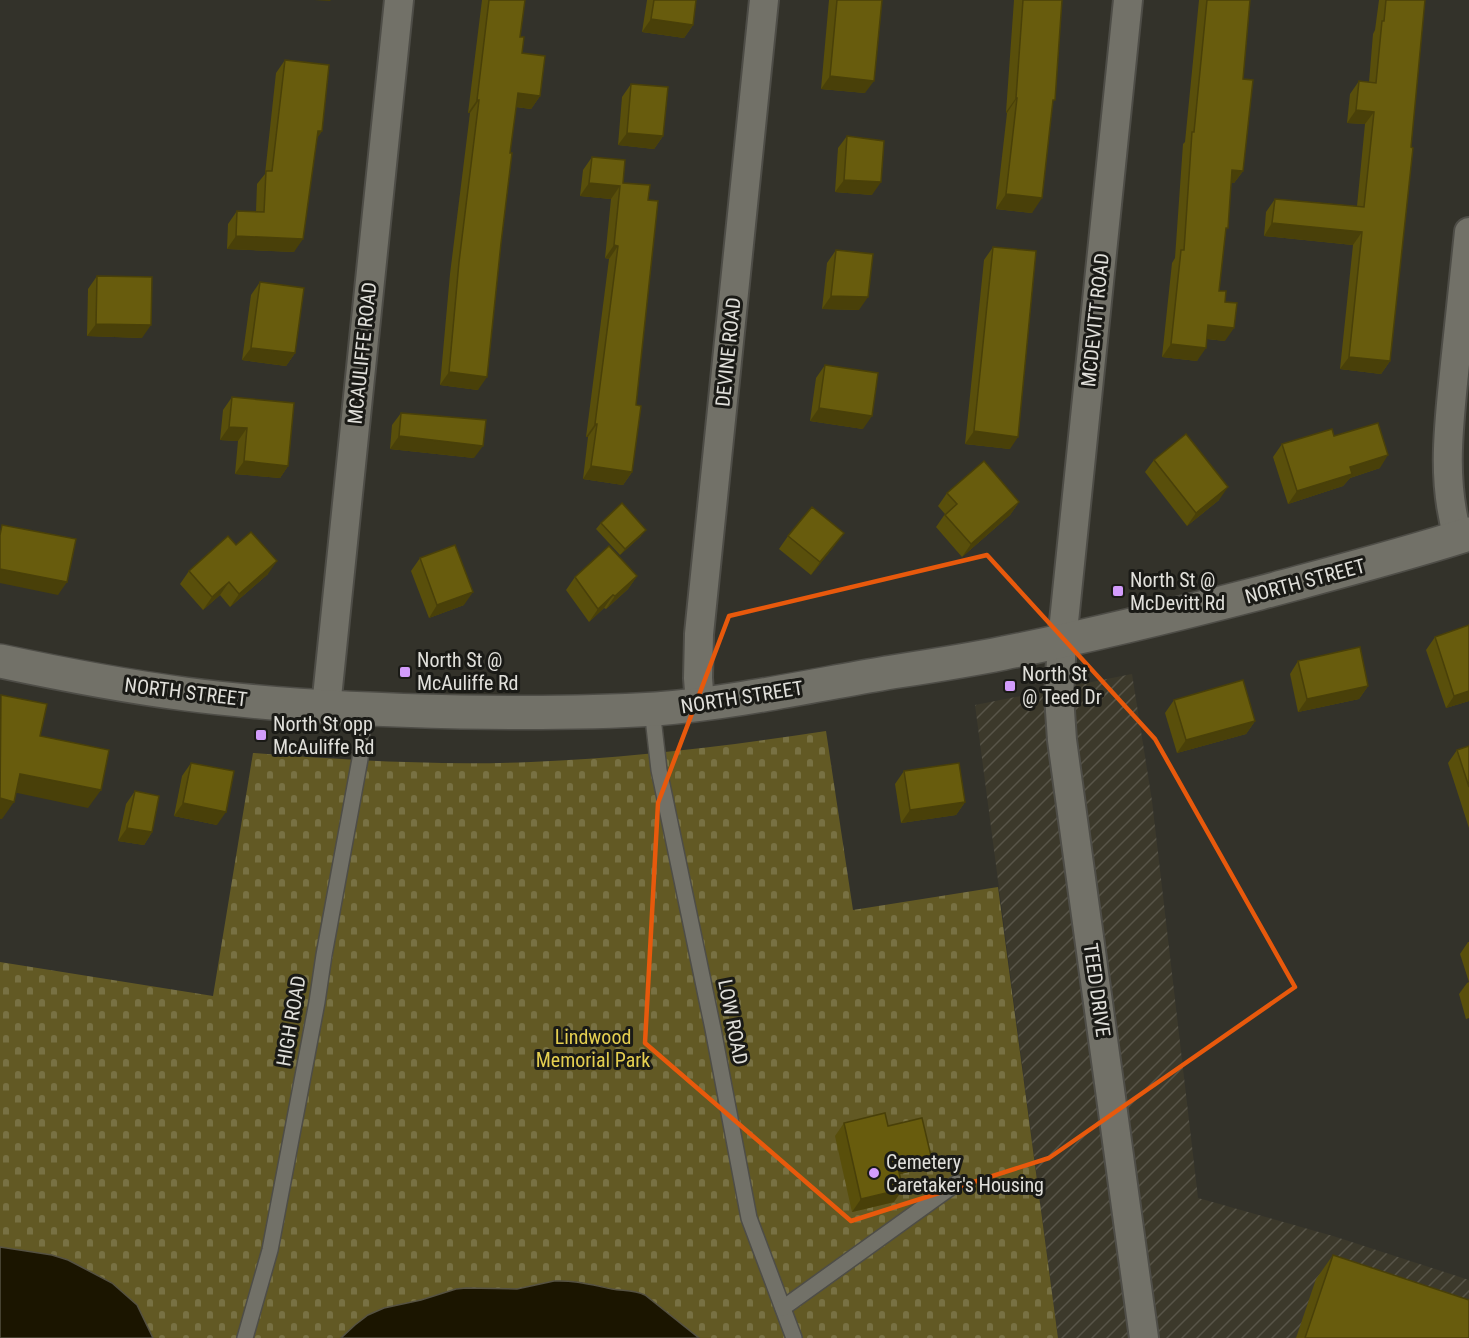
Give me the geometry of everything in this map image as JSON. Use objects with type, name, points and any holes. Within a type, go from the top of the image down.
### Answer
[{"type":"main road","name":"NORTH STREET","points":[[0,661],[184,694],[326,707],[521,713],[652,709],[700,704],[1002,653],[1227,602],[1463,536]]},
{"type":"street","name":"MCAULIFFE ROAD","points":[[326,707],[399,0]]},
{"type":"street","name":"DEVINE ROAD","points":[[700,704],[699,634],[764,0]]},
{"type":"street","name":"MCDEVITT ROAD","points":[[1062,640],[1128,0]]},
{"type":"street","points":[[1463,536],[1450,509],[1447,451],[1469,232]]},
{"type":"street","name":"TEED DRIVE","points":[[1062,640],[1060,718],[1144,1338]]},
{"type":"lane","name":"HIGH ROAD","points":[[245,1338],[270,1250],[317,1002],[360,759],[364,709]]},
{"type":"lane","name":"LOW ROAD","points":[[652,709],[658,770],[713,1029],[749,1218],[794,1338]]},
{"type":"lane","points":[[783,1308],[957,1183]]},
{"type":"highlighted area","points":[[987,555],[1155,739],[1295,987],[1049,1158],[851,1221],[645,1043],[658,803],[729,616]]},
{"type":"shaded area","points":[[1132,674],[1152,801],[1198,1198],[1333,1236],[1469,1280],[1469,1338],[1058,1338],[975,705]]},
{"type":"shaded area","points":[[0,1247],[52,1255],[68,1260],[112,1283],[137,1305],[153,1338],[0,1338]]},
{"type":"shaded area","points":[[554,1281],[576,1282],[641,1293],[699,1338],[341,1338],[368,1315],[384,1308],[456,1289],[517,1289]]},
{"type":"green space","name":"Lindwood Memorial Park","points":[[826,731],[853,910],[998,887],[1058,1338],[0,1338],[0,962],[213,996],[253,753],[426,763],[531,762],[679,751]]},
{"type":"building","points":[[489,0],[525,0],[520,37],[524,37],[522,53],[545,56],[540,96],[518,93],[487,377],[449,372],[459,262]]},
{"type":"building","points":[[654,0],[696,0],[693,25],[651,19]]},
{"type":"building","points":[[837,0],[882,0],[874,81],[830,76]]},
{"type":"building","points":[[1023,0],[1062,0],[1055,100],[1053,100],[1042,198],[1006,194],[1017,98]]},
{"type":"building","points":[[1207,0],[1250,0],[1243,79],[1253,80],[1243,171],[1232,170],[1228,228],[1226,228],[1219,291],[1226,291],[1225,302],[1237,303],[1234,328],[1208,325],[1206,348],[1171,344],[1181,250],[1184,250],[1192,132],[1194,132]]},
{"type":"building","points":[[1386,0],[1425,0],[1411,147],[1413,148],[1390,361],[1349,357],[1362,232],[1272,223],[1275,199],[1364,207],[1374,112],[1356,110],[1359,81],[1376,83]]},
{"type":"building","points":[[285,60],[329,65],[322,131],[318,131],[303,239],[236,236],[237,211],[264,212],[266,171],[272,171]]},
{"type":"building","points":[[631,84],[668,87],[663,136],[627,133]]},
{"type":"building","points":[[847,136],[884,141],[881,182],[844,180]]},
{"type":"building","points":[[592,157],[625,160],[623,183],[650,185],[648,200],[658,201],[636,405],[641,406],[632,472],[591,466],[618,246],[614,245],[620,186],[589,183]]},
{"type":"building","points":[[993,247],[1036,251],[1018,437],[974,431]]},
{"type":"building","points":[[836,250],[873,254],[868,297],[831,296]]},
{"type":"building","points":[[97,276],[152,277],[151,325],[96,324]]},
{"type":"building","points":[[260,282],[304,288],[295,353],[251,348]]},
{"type":"building","points":[[825,365],[878,373],[872,416],[819,408]]},
{"type":"building","points":[[232,397],[294,403],[288,466],[244,461],[247,428],[229,427]]},
{"type":"building","points":[[401,413],[486,420],[483,446],[399,436]]},
{"type":"building","points":[[1378,423],[1388,455],[1350,467],[1352,474],[1297,491],[1282,444],[1332,429],[1334,436]]},
{"type":"building","points":[[1186,434],[1228,487],[1196,513],[1154,460]]},
{"type":"building","points":[[984,461],[1019,502],[971,544],[945,515],[957,504],[947,493]]},
{"type":"building","points":[[622,503],[646,530],[625,549],[601,523]]},
{"type":"building","points":[[812,507],[844,533],[820,562],[788,536]]},
{"type":"building","points":[[2,525],[76,539],[67,582],[0,569]]},
{"type":"building","points":[[251,532],[277,561],[239,594],[229,582],[212,597],[189,571],[228,536],[236,545]]},
{"type":"building","points":[[455,545],[473,592],[437,605],[420,558]]},
{"type":"building","points":[[609,546],[637,576],[598,609],[575,577]]},
{"type":"building","points":[[1469,625],[1469,691],[1454,696],[1435,637]]},
{"type":"building","points":[[1360,647],[1368,686],[1307,699],[1298,661]]},
{"type":"building","points":[[1243,680],[1255,721],[1186,740],[1174,700]]},
{"type":"building","points":[[1,695],[47,704],[40,736],[109,750],[101,790],[20,774],[14,802],[0,798]]},
{"type":"building","points":[[1469,746],[1469,787],[1457,750]]},
{"type":"building","points":[[191,763],[234,771],[226,812],[183,803]]},
{"type":"building","points":[[959,763],[965,802],[910,810],[904,771]]},
{"type":"building","points":[[135,791],[159,796],[152,832],[127,828]]},
{"type":"building","name":"Cemetery Caretaker's Housing","points":[[885,1113],[888,1126],[922,1118],[931,1156],[897,1164],[903,1189],[861,1199],[844,1123]]},
{"type":"building","points":[[1333,1255],[1469,1300],[1469,1338],[1305,1338]]},
{"type":"place","name":"North St @ McDevitt Rd","points":[[1118,591]]},
{"type":"place","name":"North St @ McAuliffe Rd","points":[[405,672]]},
{"type":"place","name":"North St @ Teed Dr","points":[[1010,686]]},
{"type":"place","name":"North St opp McAuliffe Rd","points":[[261,735]]},
{"type":"place","name":"Cemetery Caretaker's Housing","points":[[874,1173]]}]
